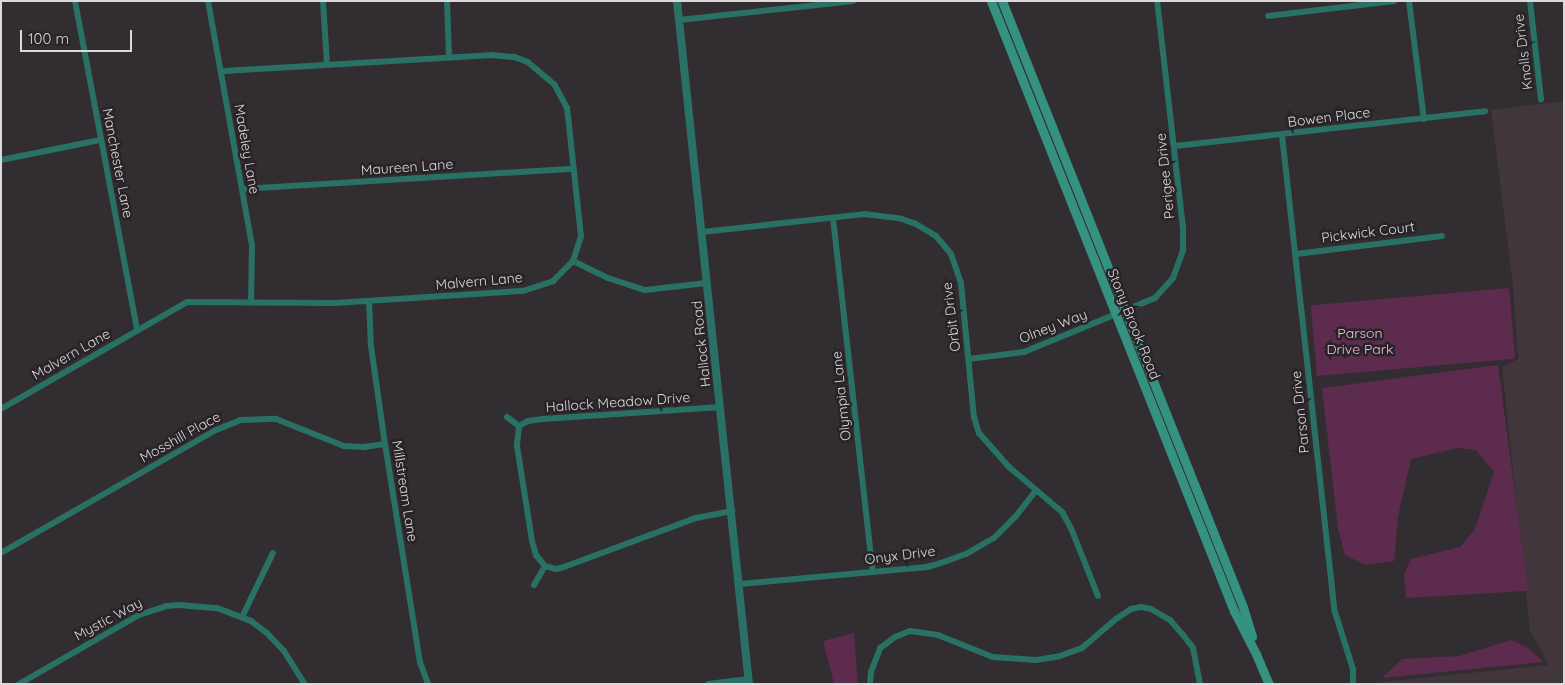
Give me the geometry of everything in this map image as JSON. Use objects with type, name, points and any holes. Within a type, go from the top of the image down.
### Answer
[{"type":"main road","name":"Stony Brook Road","points":[[991,1],[1234,611],[1256,654],[1268,684]]},
{"type":"main road","name":"Stony Brook Road","points":[[1002,1],[1243,607],[1256,654]]},
{"type":"main road","points":[[1044,135],[1054,131]]},
{"type":"main road","points":[[1175,462],[1184,458]]},
{"type":"street","name":"Manchester Lane","points":[[75,1],[100,140],[138,329]]},
{"type":"street","name":"Madeley Lane","points":[[208,1],[252,245],[251,301]]},
{"type":"street","points":[[323,1],[327,64]]},
{"type":"street","points":[[446,1],[449,57]]},
{"type":"street","name":"Hallock Road","points":[[677,1],[749,681]]},
{"type":"street","points":[[679,20],[800,4],[853,1]]},
{"type":"street","name":"Perigee Drive","points":[[1116,315],[1154,298],[1172,278],[1183,250],[1183,228],[1175,146],[1157,1]]},
{"type":"street","points":[[1268,16],[1394,1]]},
{"type":"street","points":[[1409,1],[1424,119]]},
{"type":"street","name":"Knolls Drive","points":[[1530,1],[1541,99]]},
{"type":"street","name":"Malvern Lane","points":[[1,409],[187,302],[251,301],[305,304],[523,291],[553,281],[573,261],[581,236],[567,108],[555,85],[536,67],[514,57],[449,57],[221,71]]},
{"type":"street","name":"Bowen Place","points":[[1175,146],[1485,112]]},
{"type":"street","name":"Parson Drive","points":[[1282,135],[1335,612],[1353,669],[1353,684]]},
{"type":"street","points":[[1,160],[100,140]]},
{"type":"street","name":"Maureen Lane","points":[[242,189],[573,169]]},
{"type":"street","name":"Orbit Drive","points":[[702,232],[864,214],[902,219],[930,232],[945,245],[952,254],[961,283],[974,417],[979,433],[998,456],[1057,507],[1066,518],[1098,596]]},
{"type":"street","name":"Olympia Lane","points":[[833,218],[873,572]]},
{"type":"street","name":"Pickwick Court","points":[[1296,254],[1442,236]]},
{"type":"street","points":[[573,261],[608,278],[645,290],[707,283]]},
{"type":"street","name":"Millstream Lane","points":[[369,301],[371,346],[385,444],[420,662],[428,684]]},
{"type":"street","name":"Olney Way","points":[[969,359],[1024,352],[1116,315]]},
{"type":"street","name":"Hallock Meadow Drive","points":[[518,426],[528,421],[543,419],[721,407]]},
{"type":"street","points":[[507,417],[518,426],[517,446],[532,541],[536,555],[545,566],[556,569],[564,568],[696,518],[732,512]]},
{"type":"street","name":"Mosshill Place","points":[[1,553],[216,430],[240,420],[276,419],[344,446],[364,447],[385,444]]},
{"type":"street","name":"Onyx Drive","points":[[740,584],[927,567],[966,554],[994,538],[1007,526],[1036,490]]},
{"type":"street","points":[[242,617],[273,553]]},
{"type":"street","points":[[534,585],[545,566]]},
{"type":"street","name":"Mystic Way","points":[[19,684],[151,610],[166,606],[193,605],[217,608],[242,617],[267,633],[284,650],[305,684]]},
{"type":"street","points":[[870,684],[871,672],[880,648],[895,637],[910,631],[938,635],[993,656],[1036,660],[1060,656],[1082,648],[1116,619],[1131,609],[1141,607],[1151,609],[1170,620],[1183,634],[1193,648],[1200,684]]},
{"type":"street","points":[[708,684],[749,681]]},
{"type":"shaded area","points":[[1564,101],[1564,684],[1363,684],[1549,665],[1530,631],[1502,367],[1518,359],[1513,286],[1491,110]]},
{"type":"green space","name":"Parson Drive Park","points":[[1509,288],[1515,359],[1317,376],[1311,305]]},
{"type":"green space","points":[[1498,365],[1528,591],[1406,598],[1404,574],[1411,559],[1460,547],[1475,529],[1494,472],[1476,450],[1457,448],[1411,459],[1398,517],[1394,561],[1366,565],[1345,555],[1338,529],[1322,388]]},
{"type":"green space","points":[[854,633],[858,684],[834,684],[823,641]]},
{"type":"green space","points":[[1511,640],[1528,648],[1543,662],[1382,678],[1402,659],[1459,656]]}]
